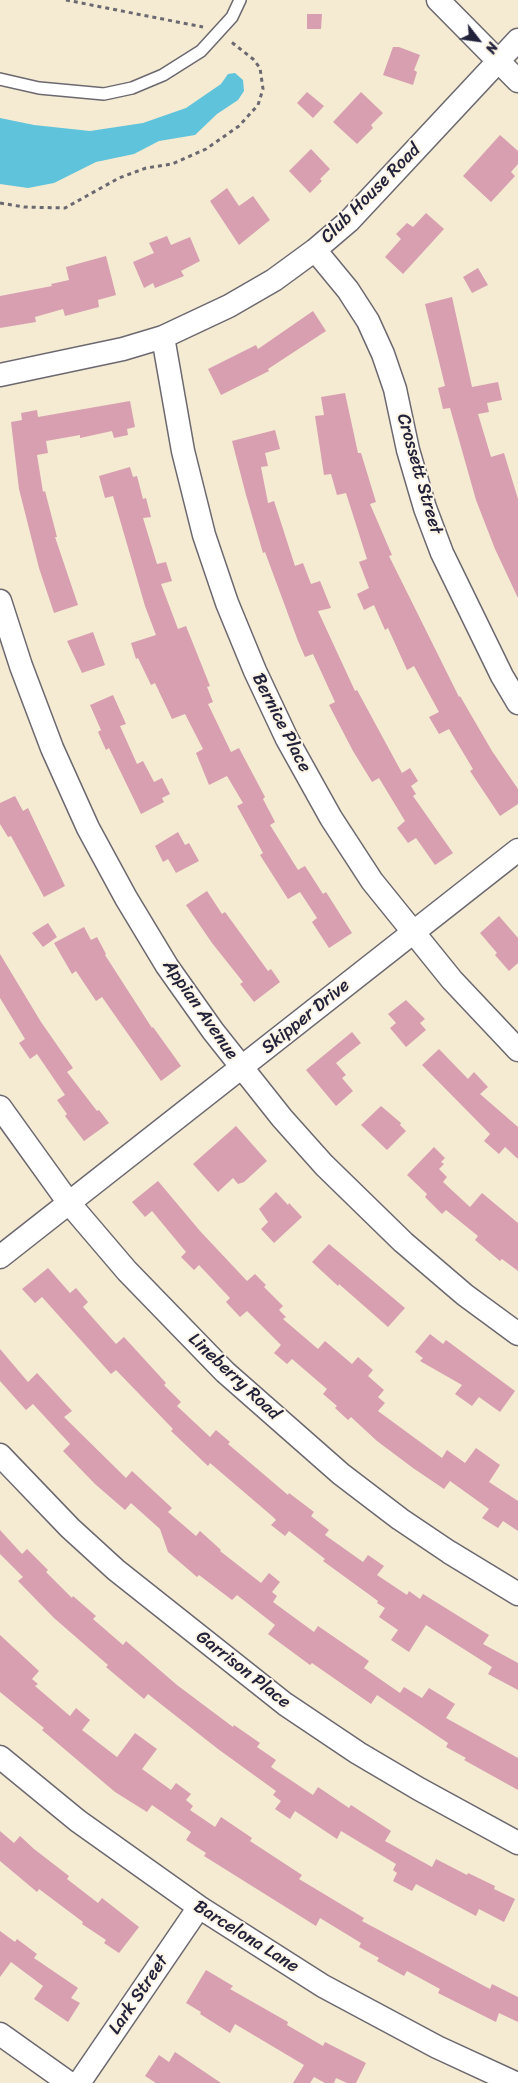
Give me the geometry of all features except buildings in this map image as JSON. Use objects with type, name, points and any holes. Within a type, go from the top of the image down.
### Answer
[{"type":"street","points":[[438,0],[518,81]]},
{"type":"street","name":"Club House Road","points":[[0,375],[123,349],[163,337],[229,306],[274,280],[315,250],[348,221],[518,40]]},
{"type":"street","name":"Crossett Street","points":[[315,250],[348,290],[368,321],[383,354],[395,389],[408,450],[442,553],[502,676],[518,703]]},
{"type":"street","name":"Bernice Place","points":[[163,337],[183,451],[204,534],[227,602],[255,672],[287,739],[331,818],[372,881],[412,933],[452,980],[518,1050]]},
{"type":"street","name":"Appian Avenue","points":[[0,601],[21,666],[52,748],[88,828],[126,898],[167,966],[241,1069],[324,1165],[403,1242],[465,1295],[518,1334]]},
{"type":"street","name":"Skipper Drive","points":[[0,1257],[518,850]]},
{"type":"street","name":"Lineberry Road","points":[[0,1107],[69,1203],[127,1271],[187,1335],[225,1372],[342,1474],[400,1519],[449,1552],[518,1594]]},
{"type":"street","name":"Garrison Place","points":[[0,1455],[70,1528],[116,1570],[284,1704],[358,1753],[518,1842]]},
{"type":"street","name":"Barcelona Lane","points":[[0,1757],[78,1821],[153,1877],[323,1986],[437,2047],[514,2083]]},
{"type":"street","name":"Lark Street","points":[[79,2083],[199,1907]]},
{"type":"street","points":[[0,2034],[69,2083]]},
{"type":"lane","points":[[0,79],[39,88],[104,94],[132,88],[163,75],[201,51],[232,17],[240,0]]},
{"type":"path","points":[[0,203],[24,207],[64,208],[119,178],[146,168],[172,164],[206,149],[239,126],[258,105],[263,89],[260,68],[252,59],[217,33],[207,28],[66,0]]},
{"type":"water","points":[[235,73],[243,80],[244,91],[238,100],[217,114],[195,135],[159,141],[134,154],[96,162],[54,183],[28,188],[0,184],[0,118],[34,125],[90,131],[143,123],[186,108],[221,84],[228,74]]}]
